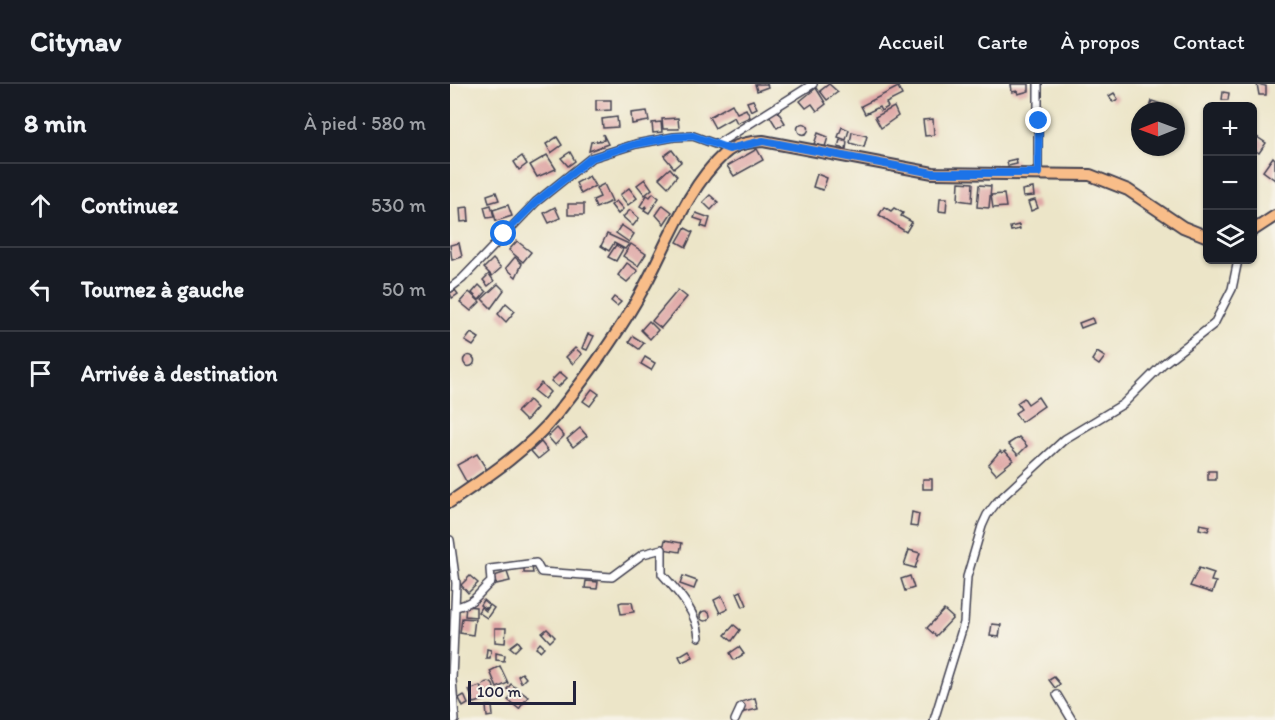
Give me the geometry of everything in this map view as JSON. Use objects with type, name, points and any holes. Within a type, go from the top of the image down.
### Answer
[{"type":"main road","points":[[450,502],[514,456],[554,418],[588,374],[639,296],[683,210],[707,173],[729,149],[763,141],[933,173],[1090,175],[1128,190],[1183,227],[1203,235]]},
{"type":"main road","points":[[1257,228],[1275,216]]},
{"type":"street","points":[[718,143],[813,84]]},
{"type":"street","points":[[1038,84],[1038,173]]},
{"type":"street","points":[[450,288],[462,279],[536,202],[591,158],[636,144],[674,137],[693,136],[718,143],[729,149]]},
{"type":"street","points":[[934,720],[964,623],[967,577],[987,515],[1065,439],[1123,405],[1163,364],[1214,324],[1232,289],[1237,264]]},
{"type":"street","points":[[450,540],[454,555],[456,607],[452,679],[455,720]]},
{"type":"street","points":[[456,607],[470,604],[480,595],[491,582],[490,569],[536,563],[541,572],[612,577],[643,554],[662,549],[662,574],[680,594],[698,623],[699,637]]},
{"type":"street","points":[[1057,695],[1060,705],[1072,720]]},
{"type":"street","points":[[735,720],[741,707]]},
{"type":"building","points":[[755,84],[767,84],[768,87],[757,91]]},
{"type":"building","points":[[829,84],[838,92],[827,100],[820,91]]},
{"type":"building","points":[[1011,84],[1029,84],[1029,91],[1018,94],[1017,91],[1012,92]]},
{"type":"building","points":[[1257,84],[1266,86],[1266,95],[1259,95]]},
{"type":"building","points":[[898,87],[902,95],[886,103],[888,107],[881,111],[879,107],[865,114],[861,106]]},
{"type":"building","points":[[816,88],[826,104],[817,111],[812,104],[806,108],[800,101]]},
{"type":"building","points":[[1223,92],[1229,93],[1228,100],[1222,100]]},
{"type":"building","points":[[1114,93],[1118,99],[1113,102],[1109,96]]},
{"type":"building","points":[[596,100],[611,100],[611,110],[596,111]]},
{"type":"building","points":[[753,100],[757,108],[751,111],[747,102]]},
{"type":"building","points":[[732,104],[737,113],[746,109],[750,117],[737,123],[734,117],[715,128],[709,117]]},
{"type":"building","points":[[894,107],[898,116],[881,128],[875,117]]},
{"type":"building","points":[[777,110],[785,123],[777,128],[769,115]]},
{"type":"building","points":[[647,111],[649,121],[632,124],[631,113]]},
{"type":"building","points":[[617,117],[618,127],[603,128],[602,119]]},
{"type":"building","points":[[678,118],[679,129],[663,129],[662,119]]},
{"type":"building","points":[[933,119],[934,135],[925,136],[923,120]]},
{"type":"building","points":[[661,122],[662,132],[653,133],[652,123]]},
{"type":"building","points":[[803,124],[807,125],[807,133],[803,134],[799,133],[798,129],[799,125]]},
{"type":"building","points":[[842,127],[849,130],[846,140],[838,137]]},
{"type":"building","points":[[852,132],[867,136],[864,147],[850,143]]},
{"type":"building","points":[[818,133],[828,137],[825,147],[814,144]]},
{"type":"building","points":[[603,134],[608,144],[589,151],[591,142],[604,140]]},
{"type":"building","points":[[557,137],[562,145],[551,153],[546,144]]},
{"type":"building","points":[[1257,137],[1266,143],[1259,153],[1257,152]]},
{"type":"building","points":[[840,140],[847,142],[846,149],[838,147]]},
{"type":"building","points":[[757,149],[763,160],[734,176],[727,166]]},
{"type":"building","points":[[672,150],[681,162],[674,168],[664,156]]},
{"type":"building","points":[[570,152],[575,161],[568,166],[561,158]]},
{"type":"building","points":[[547,155],[556,169],[537,177],[530,165]]},
{"type":"building","points":[[522,156],[527,164],[519,170],[514,162]]},
{"type":"building","points":[[1273,157],[1275,159],[1275,180],[1263,171]]},
{"type":"building","points":[[1016,159],[1017,164],[1008,166],[1007,161]]},
{"type":"building","points":[[670,168],[677,176],[668,187],[659,178]]},
{"type":"building","points":[[817,174],[827,178],[823,190],[813,187]]},
{"type":"building","points":[[589,176],[595,186],[581,194],[576,183]]},
{"type":"building","points":[[645,179],[652,189],[645,195],[637,185]]},
{"type":"building","points":[[959,182],[973,183],[972,202],[958,200]]},
{"type":"building","points":[[604,184],[612,201],[596,208],[593,200],[600,197],[596,188]]},
{"type":"building","points":[[979,185],[991,186],[989,208],[977,207]]},
{"type":"building","points":[[629,188],[637,198],[628,205],[620,195]]},
{"type":"building","points":[[1033,188],[1034,196],[1023,197],[1022,190]]},
{"type":"building","points":[[496,192],[499,200],[489,203],[487,195]]},
{"type":"building","points":[[653,193],[659,198],[649,213],[644,210],[647,206],[643,208],[640,206],[647,195],[650,197]]},
{"type":"building","points":[[1004,194],[1006,207],[993,208],[991,195]]},
{"type":"building","points":[[710,195],[718,202],[711,210],[703,202]]},
{"type":"building","points":[[940,198],[947,198],[946,212],[939,211]]},
{"type":"building","points":[[1035,200],[1038,208],[1031,211],[1028,202]]},
{"type":"building","points":[[616,201],[623,209],[618,214],[611,205]]},
{"type":"building","points":[[568,204],[584,204],[584,215],[568,215]]},
{"type":"building","points":[[491,205],[494,217],[487,218],[484,207]]},
{"type":"building","points":[[508,205],[512,216],[496,221],[493,210]]},
{"type":"building","points":[[663,205],[672,212],[664,224],[656,215]]},
{"type":"building","points":[[468,207],[469,221],[461,222],[460,208]]},
{"type":"building","points":[[555,207],[560,218],[549,223],[544,213]]},
{"type":"building","points":[[884,207],[891,211],[894,208],[903,213],[901,216],[912,222],[906,232],[879,215]]},
{"type":"building","points":[[630,210],[639,218],[633,226],[623,217]]},
{"type":"building","points":[[696,213],[710,218],[707,228],[701,226],[703,221],[694,218]]},
{"type":"building","points":[[621,225],[634,234],[629,242],[616,233]]},
{"type":"building","points":[[1019,225],[1020,229],[1011,231],[1010,227]]},
{"type":"building","points":[[685,228],[693,232],[686,247],[677,242]]},
{"type":"building","points":[[607,234],[629,244],[625,249],[614,243],[609,251],[601,246]]},
{"type":"building","points":[[517,241],[531,252],[523,262],[509,250]]},
{"type":"building","points":[[459,243],[462,257],[452,260],[450,245]]},
{"type":"building","points":[[631,244],[646,254],[638,266],[623,256]]},
{"type":"building","points":[[616,245],[623,249],[616,261],[608,257]]},
{"type":"building","points":[[515,257],[522,264],[516,277],[506,268]]},
{"type":"building","points":[[493,259],[501,268],[492,276],[484,268]]},
{"type":"building","points":[[627,263],[638,271],[627,282],[618,275]]},
{"type":"building","points":[[489,274],[494,281],[488,286],[483,280]]},
{"type":"building","points":[[498,284],[504,290],[491,308],[482,299]]},
{"type":"building","points":[[479,285],[486,292],[479,300],[472,293]]},
{"type":"building","points":[[455,290],[458,294],[452,298],[450,293]]},
{"type":"building","points":[[678,290],[687,297],[661,328],[652,321]]},
{"type":"building","points":[[469,292],[480,302],[471,311],[460,302]]},
{"type":"building","points":[[614,297],[621,302],[617,306],[611,301]]},
{"type":"building","points":[[506,303],[515,311],[506,322],[498,314]]},
{"type":"building","points":[[1092,318],[1094,323],[1081,328],[1079,323]]},
{"type":"building","points":[[649,321],[658,330],[650,339],[641,330]]},
{"type":"building","points":[[471,333],[479,338],[473,346],[465,341]]},
{"type":"building","points":[[588,334],[594,336],[587,350],[582,348]]},
{"type":"building","points":[[633,336],[644,343],[639,349],[629,342]]},
{"type":"building","points":[[575,348],[582,354],[573,364],[566,357]]},
{"type":"building","points":[[1097,352],[1105,357],[1099,365],[1092,360]]},
{"type":"building","points":[[469,356],[473,357],[473,365],[469,366],[465,365],[464,361],[465,357]]},
{"type":"building","points":[[645,357],[655,363],[651,370],[641,364]]},
{"type":"building","points":[[560,372],[567,378],[558,387],[551,381]]},
{"type":"building","points":[[541,383],[550,392],[544,399],[534,391]]},
{"type":"building","points":[[592,389],[599,394],[590,406],[583,401]]},
{"type":"building","points":[[1038,397],[1044,406],[1021,422],[1015,413],[1021,409],[1017,403],[1024,398],[1028,404]]},
{"type":"building","points":[[529,400],[537,408],[526,421],[517,412]]},
{"type":"building","points":[[557,428],[564,436],[555,445],[548,437]]},
{"type":"building","points":[[580,428],[587,436],[573,447],[567,439]]},
{"type":"building","points":[[1019,437],[1027,446],[1018,455],[1008,444]]},
{"type":"building","points":[[541,442],[548,451],[538,459],[531,451]]},
{"type":"building","points":[[1000,451],[1002,453],[1005,451],[1013,460],[996,474],[988,465]]},
{"type":"building","points":[[477,454],[487,470],[467,483],[457,465]]},
{"type":"building","points":[[1208,471],[1216,471],[1216,480],[1208,480]]},
{"type":"building","points":[[923,479],[932,479],[932,489],[923,489]]},
{"type":"building","points":[[912,512],[919,514],[917,527],[910,526]]},
{"type":"building","points":[[1200,524],[1210,526],[1208,531],[1199,529]]},
{"type":"building","points":[[665,540],[682,543],[680,552],[663,549]]},
{"type":"building","points":[[909,550],[920,553],[915,568],[904,565]]},
{"type":"building","points":[[532,567],[533,573],[524,573],[524,568]]},
{"type":"building","points":[[1199,568],[1214,573],[1211,581],[1216,582],[1212,593],[1190,586]]},
{"type":"building","points":[[507,572],[510,581],[496,584],[494,576]]},
{"type":"building","points":[[470,576],[478,583],[468,593],[461,585]]},
{"type":"building","points":[[683,576],[697,581],[694,589],[680,584]]},
{"type":"building","points":[[910,576],[914,588],[905,591],[901,579]]},
{"type":"building","points":[[586,581],[598,582],[597,589],[585,588]]},
{"type":"building","points":[[741,591],[747,605],[743,607],[737,593]]},
{"type":"building","points":[[722,596],[728,609],[720,613],[714,600]]},
{"type":"building","points":[[483,600],[489,605],[486,609],[480,605]]},
{"type":"building","points":[[632,602],[634,612],[621,614],[619,603]]},
{"type":"building","points":[[490,605],[494,608],[487,618],[478,612],[481,607],[486,611]]},
{"type":"building","points":[[466,606],[476,607],[476,617],[465,616]]},
{"type":"building","points":[[944,610],[953,618],[936,636],[927,628]]},
{"type":"building","points":[[705,611],[709,612],[709,620],[705,621],[701,620],[700,616],[701,612]]},
{"type":"building","points":[[462,618],[475,619],[473,635],[460,633]]},
{"type":"building","points":[[992,624],[1001,625],[999,637],[990,636]]},
{"type":"building","points":[[734,625],[740,630],[732,641],[725,635]]},
{"type":"building","points":[[495,628],[506,628],[505,643],[495,642]]},
{"type":"building","points":[[547,629],[555,637],[550,642],[542,633]]},
{"type":"building","points":[[518,641],[521,645],[515,651],[510,647]]},
{"type":"building","points":[[540,643],[544,647],[540,651],[536,648]]},
{"type":"building","points":[[739,647],[744,654],[734,660],[730,653]]},
{"type":"building","points":[[487,649],[491,650],[490,658],[486,658]]},
{"type":"building","points":[[689,650],[693,657],[682,662],[679,656]]},
{"type":"building","points":[[496,653],[505,655],[504,661],[496,660]]},
{"type":"building","points":[[500,666],[508,683],[497,688],[490,671]]},
{"type":"building","points":[[522,673],[526,678],[521,683],[518,676]]},
{"type":"building","points":[[1054,677],[1060,684],[1055,688],[1049,680]]},
{"type":"building","points":[[490,682],[494,688],[490,694],[486,694],[482,686]]},
{"type":"building","points":[[511,684],[528,697],[519,709],[508,700],[513,693],[507,689]]},
{"type":"building","points":[[480,686],[485,700],[474,703],[469,690]]},
{"type":"building","points":[[464,695],[468,704],[463,707],[459,698]]},
{"type":"building","points":[[755,698],[758,709],[744,712],[741,702]]},
{"type":"building","points":[[486,706],[492,706],[493,716],[487,717]]},
{"type":"route","points":[[504,234],[536,202],[591,158],[636,144],[693,136],[718,143],[729,149],[749,142],[763,141],[875,164],[933,173],[976,175],[1038,173],[1039,121]]}]
